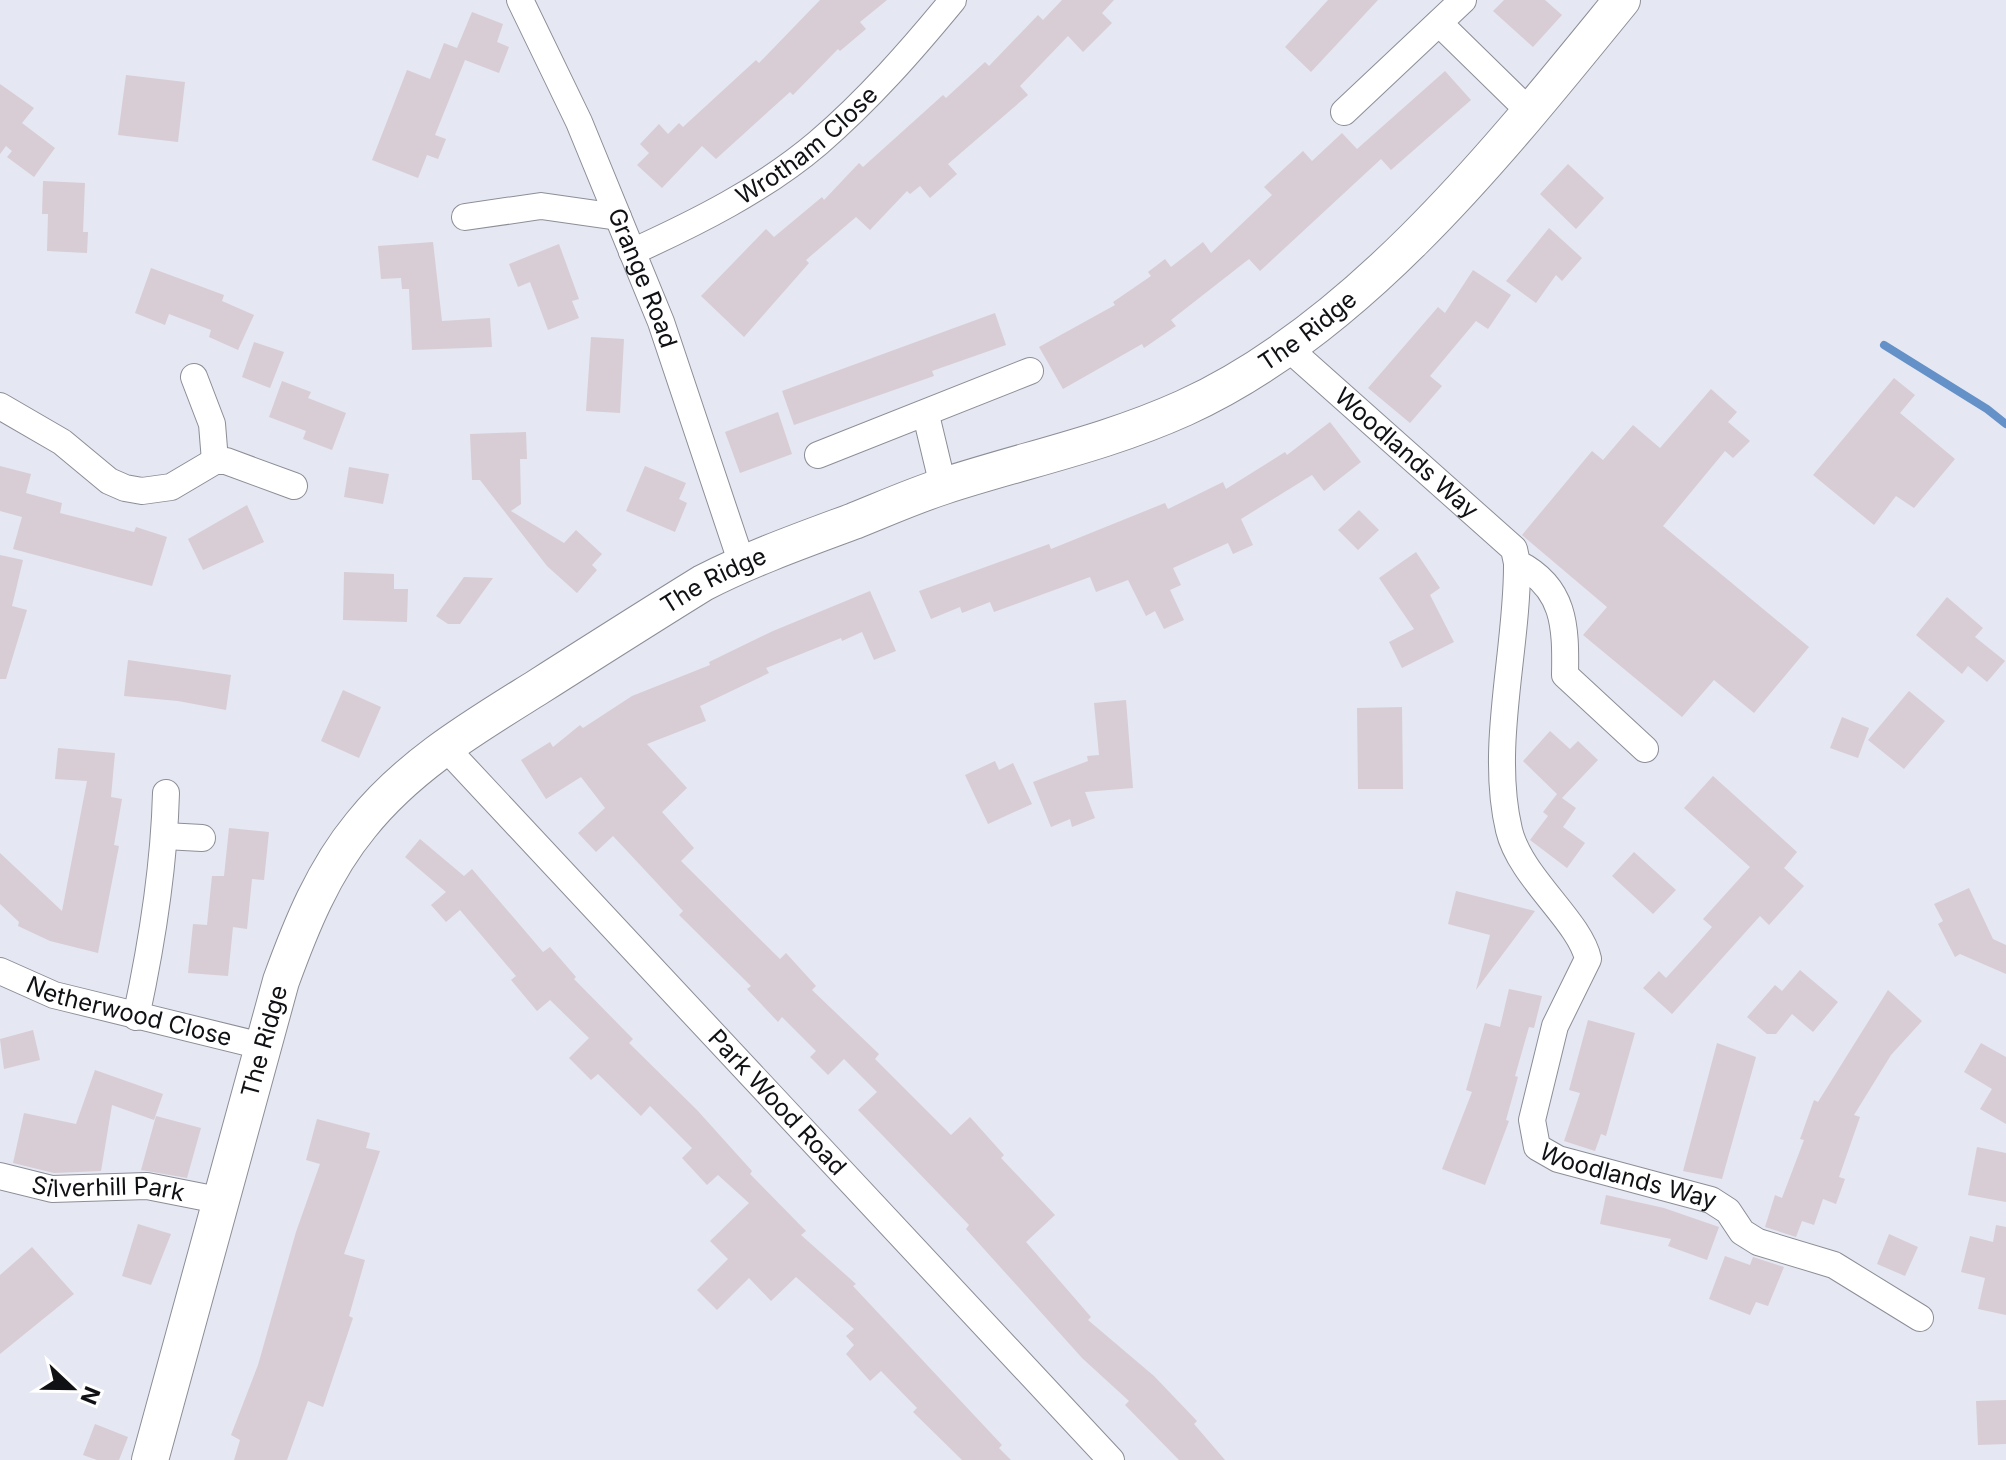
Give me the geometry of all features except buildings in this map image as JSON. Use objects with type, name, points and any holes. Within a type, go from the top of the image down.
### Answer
[{"type":"main road","name":"The Ridge","points":[[150,1460],[218,1200],[281,981],[306,913],[332,866],[386,797],[444,746],[703,583],[742,564],[943,486],[1089,446],[1185,408],[1245,376],[1372,282],[1530,112],[1622,0]]},
{"type":"street","name":"Grange Road","points":[[520,0],[579,122],[632,252],[685,388],[742,564]]},
{"type":"street","name":"Wrotham Close","points":[[632,252],[768,179],[816,144],[869,96],[953,0]]},
{"type":"street","points":[[1344,112],[1463,0]]},
{"type":"street","points":[[1439,23],[1530,112]]},
{"type":"street","points":[[465,217],[541,206],[618,217]]},
{"type":"street","name":"Woodlands Way","points":[[1287,347],[1514,549],[1517,603],[1502,777],[1509,831],[1517,851],[1547,899],[1580,941],[1588,959],[1555,1026],[1532,1120],[1537,1147],[1558,1159],[1711,1200],[1728,1211],[1742,1232],[1758,1242],[1834,1265],[1920,1318]]},
{"type":"street","points":[[818,455],[926,415],[1030,371]]},
{"type":"street","points":[[194,377],[212,424],[215,461]]},
{"type":"street","points":[[0,406],[62,442],[109,481],[125,488],[142,491],[171,487],[215,461],[238,464],[294,486]]},
{"type":"street","points":[[926,415],[943,486]]},
{"type":"street","name":"Woodlands Way","points":[[1517,563],[1534,571],[1549,585],[1566,626],[1565,675],[1645,749]]},
{"type":"street","name":"Park Wood Road","points":[[444,746],[1111,1460]]},
{"type":"street","points":[[136,1017],[165,836],[166,793]]},
{"type":"street","points":[[165,836],[202,838]]},
{"type":"street","name":"Netherwood Close","points":[[0,971],[54,995],[262,1046]]},
{"type":"street","name":"Silverhill Park","points":[[0,1176],[52,1189],[147,1186],[218,1200]]},
{"type":"waterway","points":[[1884,345],[2006,424]]}]
